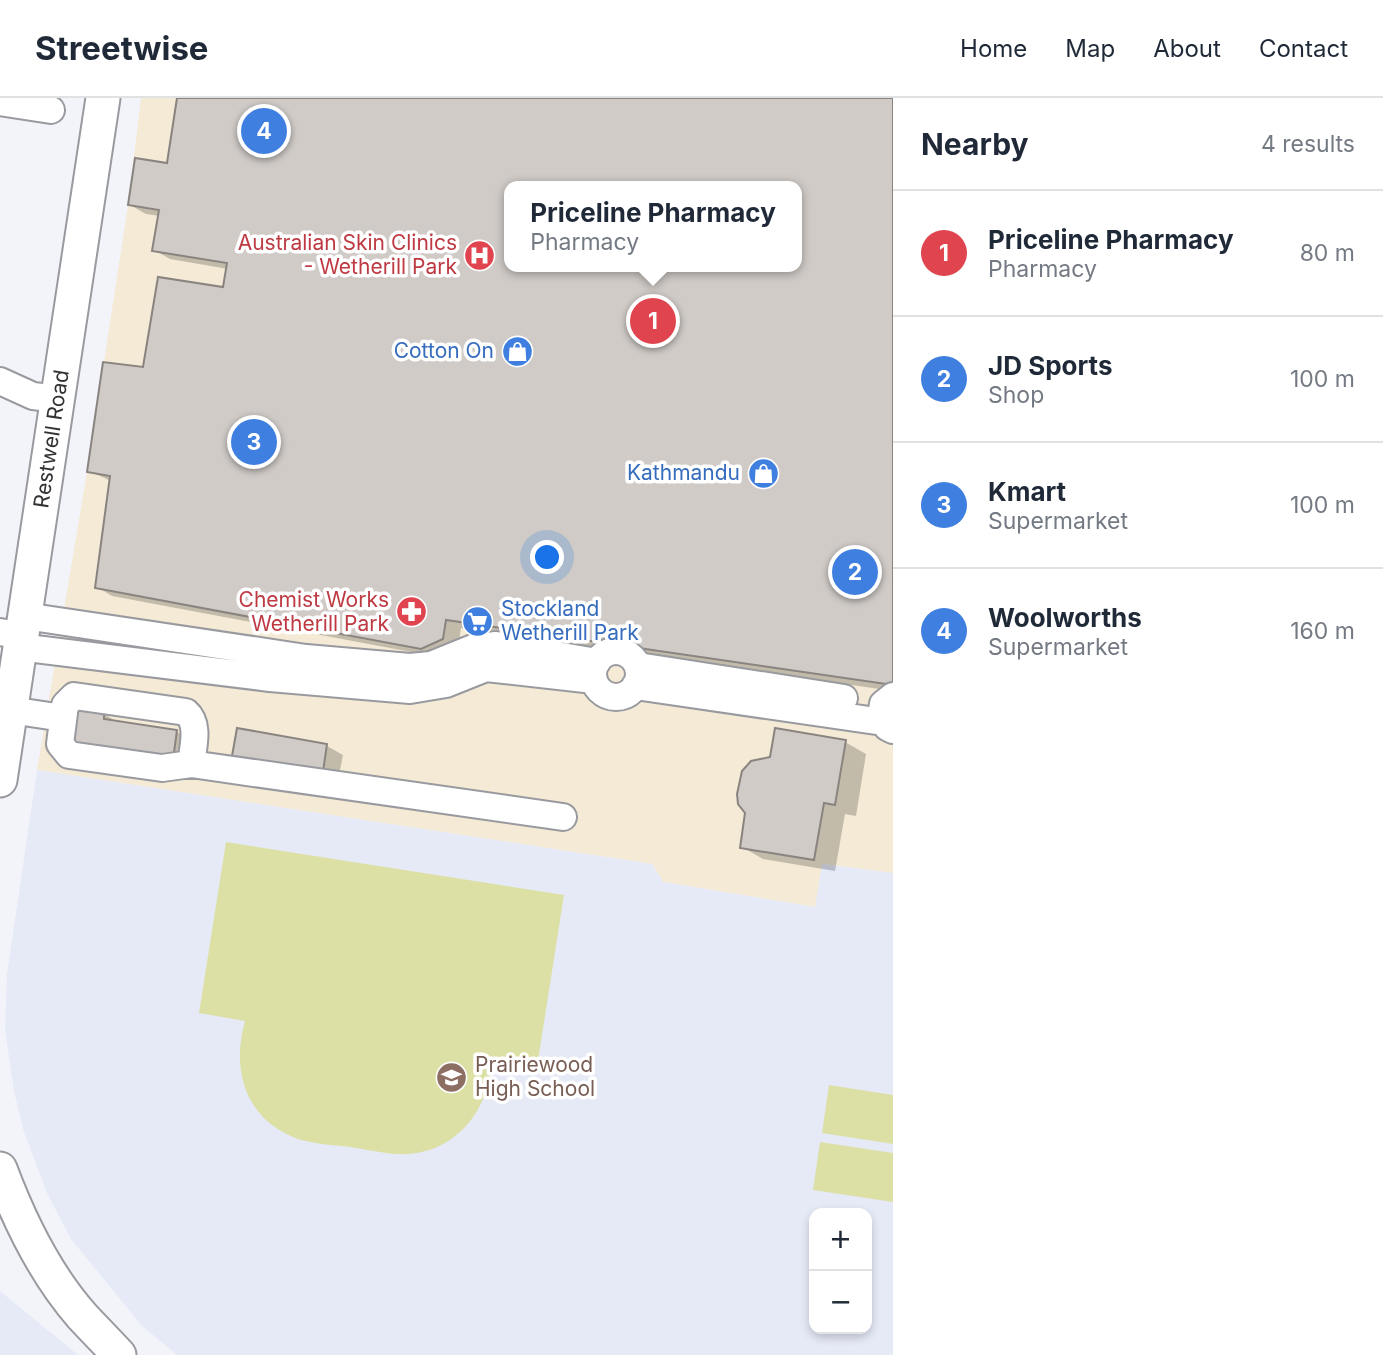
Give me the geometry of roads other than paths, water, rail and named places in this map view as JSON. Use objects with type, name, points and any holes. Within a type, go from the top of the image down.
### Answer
[{"type":"main road","name":"Restwell Road","points":[[0,780],[10,710],[16,632],[58,400],[103,98]]},
{"type":"main road","points":[[0,1169],[38,1253],[80,1314],[119,1355]]},
{"type":"street","points":[[0,102],[51,110]]},
{"type":"street","points":[[0,381],[33,396],[58,400]]},
{"type":"street","points":[[16,632],[157,664],[270,678],[410,690],[446,684],[486,668],[596,671]]},
{"type":"street","points":[[16,632],[410,667],[431,665],[473,648],[496,645],[596,671]]},
{"type":"street","points":[[608,652],[622,652],[634,659],[636,676],[627,694],[612,696],[598,689],[596,671],[608,652]]},
{"type":"street","points":[[151,708],[157,664]]},
{"type":"street","points":[[636,676],[888,713]]},
{"type":"street","points":[[191,764],[195,726],[193,718],[186,712],[74,696],[65,705],[60,744],[69,755],[162,768],[191,764],[563,817]]},
{"type":"street","points":[[10,710],[63,718]]},
{"type":"place","name":"Woolworths","points":[[264,131]]},
{"type":"place","name":"Australian Skin Clinics - Wetherill Park","points":[[480,255]]},
{"type":"place","name":"Priceline Pharmacy","points":[[653,321]]},
{"type":"place","name":"Cotton On","points":[[517,351]]},
{"type":"place","name":"Kmart","points":[[254,442]]},
{"type":"place","name":"Kathmandu","points":[[763,473]]},
{"type":"place","name":"JD Sports","points":[[855,572]]},
{"type":"place","name":"Chemist Works Wetherill Park","points":[[412,612]]},
{"type":"place","name":"Stockland Wetherill Park","points":[[478,621]]},
{"type":"place","name":"Prairiewood High School","points":[[452,1077]]}]
